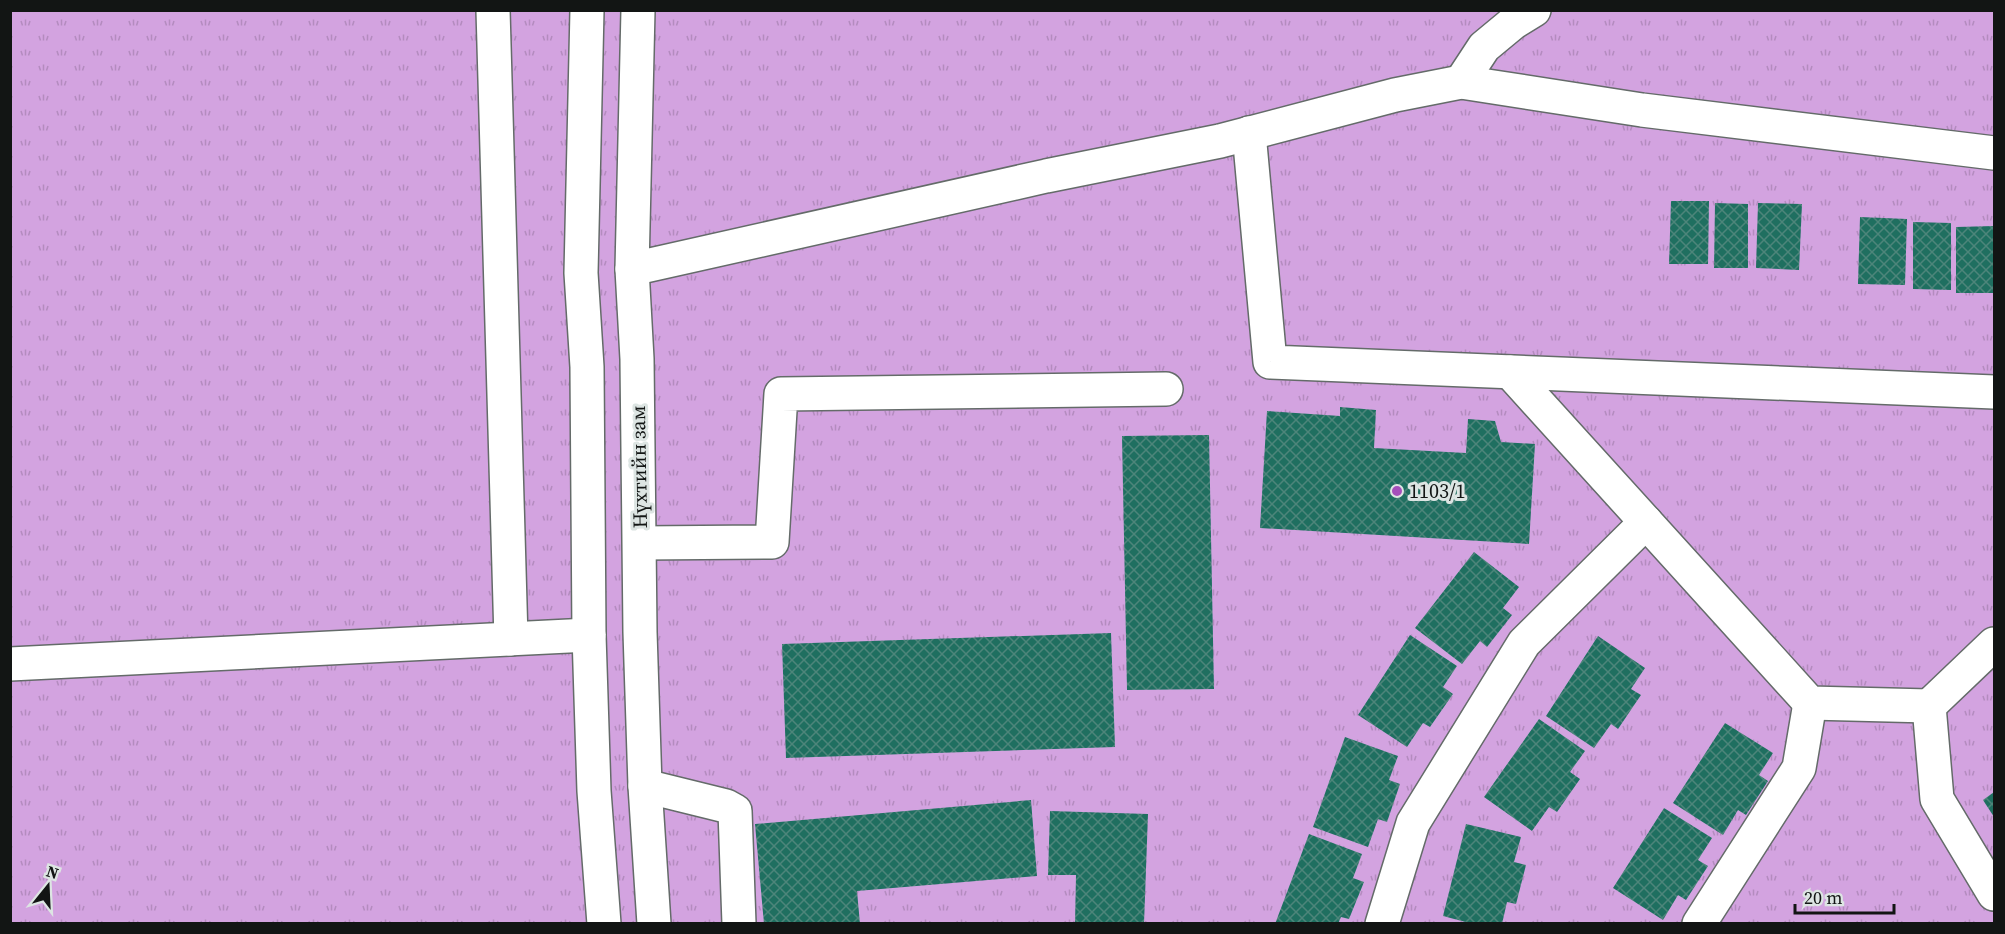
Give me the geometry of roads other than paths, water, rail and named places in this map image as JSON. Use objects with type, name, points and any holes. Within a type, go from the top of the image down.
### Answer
[{"type":"street","points":[[493,10],[511,639]]},
{"type":"street","points":[[587,10],[581,273],[587,367],[589,635],[594,791],[604,924]]},
{"type":"street","name":"Нүхтийн зам","points":[[638,10],[632,269],[637,359],[640,632],[645,786],[654,924]]},
{"type":"street","points":[[1461,82],[1484,47],[1513,23],[1534,10]]},
{"type":"street","points":[[632,269],[1046,176],[1250,133],[1395,95],[1461,82],[1641,110],[1995,153]]},
{"type":"street","points":[[1250,133],[1270,362],[1995,392]]},
{"type":"street","points":[[1510,372],[1810,703],[1929,706],[1995,644]]},
{"type":"street","points":[[640,543],[772,542],[781,394],[1166,389]]},
{"type":"street","points":[[1382,924],[1413,823],[1524,643],[1646,522]]},
{"type":"street","points":[[10,664],[589,635]]},
{"type":"street","points":[[1700,924],[1727,878],[1799,768],[1810,703]]},
{"type":"street","points":[[1929,706],[1937,799],[1995,894]]},
{"type":"street","points":[[645,786],[726,806],[735,811],[739,924]]},
{"type":"place","name":"1103/1","points":[[1397,491]]}]
